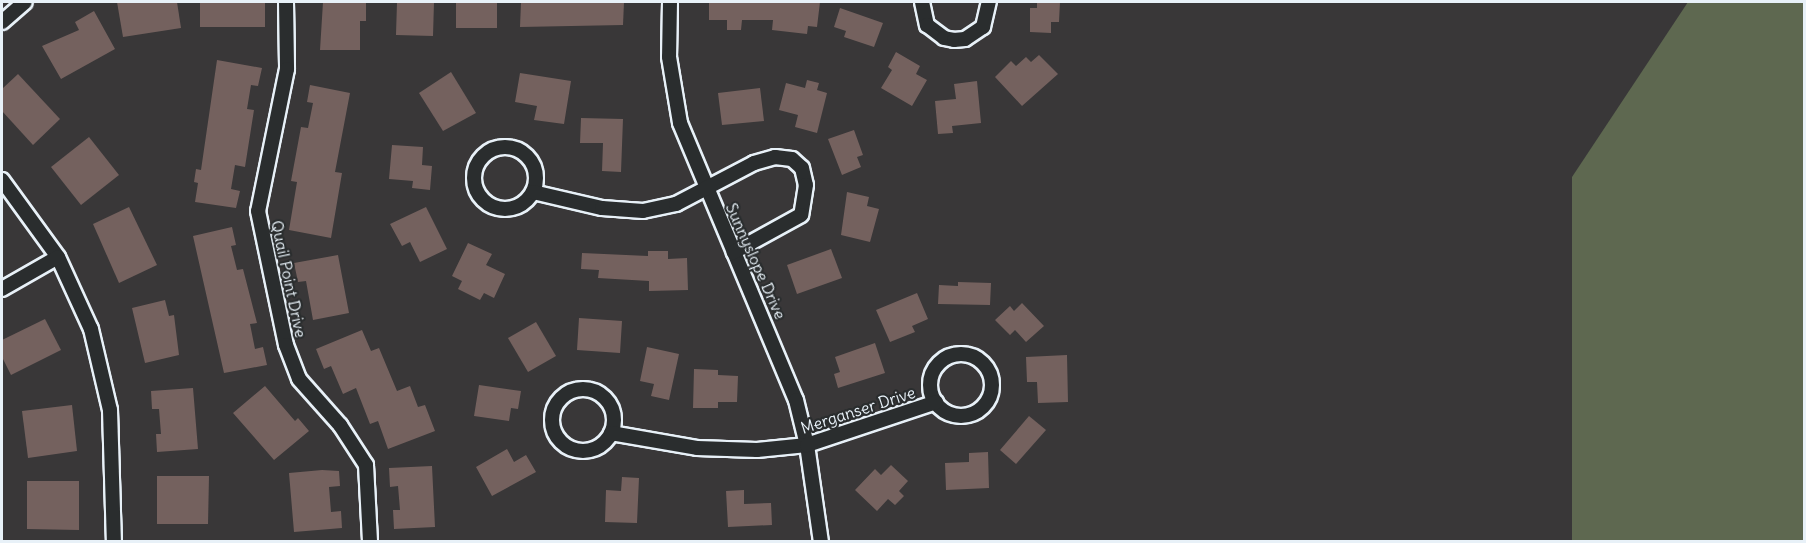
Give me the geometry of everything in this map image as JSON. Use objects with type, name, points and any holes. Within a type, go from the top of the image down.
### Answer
[{"type":"street","points":[[2,22],[25,2]]},
{"type":"street","name":"Quail Point Drive","points":[[286,2],[287,69],[258,211],[286,345],[299,379],[340,425],[366,465],[370,542]]},
{"type":"street","name":"Sunnyslope Drive","points":[[670,2],[672,89],[683,134],[780,354],[807,445],[819,539]]},
{"type":"street","points":[[922,2],[927,25],[934,33],[954,40],[975,34],[983,27],[989,2]]},
{"type":"street","points":[[504,147],[524,153],[536,171],[533,192],[520,206],[492,206],[484,201],[475,183],[478,165],[484,156],[504,147]]},
{"type":"street","points":[[533,192],[602,208],[643,211],[676,204],[754,163],[775,157],[792,159],[802,168],[806,193],[801,214],[734,252]]},
{"type":"street","points":[[2,180],[58,257],[84,311],[103,369],[114,449],[114,542]]},
{"type":"street","points":[[2,289],[58,257]]},
{"type":"street","name":"Merganser Drive","points":[[968,354],[986,365],[992,384],[987,402],[980,410],[951,414],[936,402],[930,382],[939,363],[947,357],[968,354]]},
{"type":"street","points":[[582,389],[602,394],[614,412],[611,433],[598,447],[569,447],[556,434],[553,415],[556,406],[571,391],[582,389]]},
{"type":"street","name":"Merganser Drive","points":[[611,433],[714,449],[807,445],[936,402]]},
{"type":"green space","points":[[1688,2],[1804,2],[1804,541],[1572,541],[1572,177]]},
{"type":"building","points":[[117,2],[177,2],[181,28],[123,37]]},
{"type":"building","points":[[200,2],[265,2],[265,27],[200,27]]},
{"type":"building","points":[[323,2],[366,2],[366,21],[360,21],[360,50],[320,50]]},
{"type":"building","points":[[397,2],[434,2],[433,36],[396,35]]},
{"type":"building","points":[[456,2],[497,2],[497,28],[456,28]]},
{"type":"building","points":[[521,2],[624,2],[623,25],[520,27]]},
{"type":"building","points":[[709,2],[820,2],[817,27],[808,26],[807,34],[772,30],[773,20],[742,20],[741,30],[727,30],[727,20],[709,20]]},
{"type":"building","points":[[1037,2],[1060,2],[1059,22],[1051,22],[1051,33],[1030,32],[1030,8],[1037,8]]},
{"type":"building","points":[[840,8],[883,23],[874,47],[844,37],[846,31],[834,27]]},
{"type":"building","points":[[94,11],[115,49],[61,79],[42,46],[79,30],[75,22]]},
{"type":"building","points":[[896,52],[920,66],[916,74],[927,80],[912,106],[881,88],[892,70],[888,67]]},
{"type":"building","points":[[1039,55],[1058,74],[1022,106],[995,77],[1011,61],[1016,66],[1026,57],[1031,62]]},
{"type":"building","points":[[217,60],[262,68],[258,86],[251,85],[247,109],[254,110],[245,167],[235,165],[231,189],[240,191],[236,208],[195,202],[198,183],[194,182],[196,169],[201,170]]},
{"type":"building","points":[[451,72],[476,113],[443,131],[419,93]]},
{"type":"building","points":[[520,73],[571,81],[564,124],[534,120],[537,106],[515,102]]},
{"type":"building","points":[[18,74],[60,119],[33,145],[2,111],[2,89]]},
{"type":"building","points":[[807,80],[819,83],[817,90],[827,93],[817,133],[795,127],[798,115],[779,110],[786,83],[805,88]]},
{"type":"building","points":[[977,81],[981,123],[952,126],[953,133],[938,134],[935,101],[956,99],[954,84]]},
{"type":"building","points":[[310,85],[350,93],[335,172],[342,173],[331,238],[289,230],[297,182],[291,181],[301,127],[308,128],[313,103],[307,102]]},
{"type":"building","points":[[760,88],[764,121],[722,125],[718,93]]},
{"type":"building","points":[[581,118],[623,119],[621,172],[602,171],[603,143],[580,143]]},
{"type":"building","points":[[854,130],[863,155],[857,157],[861,167],[842,175],[828,139]]},
{"type":"building","points":[[89,137],[119,175],[81,205],[51,167]]},
{"type":"building","points":[[392,145],[423,147],[422,165],[432,166],[430,190],[412,188],[413,181],[389,179]]},
{"type":"building","points":[[847,192],[869,197],[867,206],[879,209],[870,242],[841,235]]},
{"type":"building","points":[[129,207],[157,265],[119,283],[93,224]]},
{"type":"building","points":[[426,207],[447,249],[420,262],[410,242],[402,246],[390,224]]},
{"type":"building","points":[[232,227],[236,245],[231,246],[237,270],[243,269],[257,323],[250,324],[255,349],[263,347],[267,365],[224,373],[193,236]]},
{"type":"building","points":[[468,243],[492,254],[486,265],[505,274],[494,298],[484,293],[480,300],[458,289],[462,281],[452,276]]},
{"type":"building","points":[[831,249],[842,278],[797,294],[787,265]]},
{"type":"building","points":[[648,251],[668,251],[668,259],[687,258],[688,290],[649,291],[649,281],[598,278],[599,270],[581,269],[582,253],[648,256]]},
{"type":"building","points":[[338,255],[349,313],[313,320],[306,281],[298,282],[294,263]]},
{"type":"building","points":[[958,282],[991,283],[990,305],[938,304],[939,285],[958,286]]},
{"type":"building","points":[[917,293],[928,319],[912,326],[915,332],[890,342],[876,310]]},
{"type":"building","points":[[165,300],[169,316],[174,315],[179,355],[145,363],[132,308]]},
{"type":"building","points":[[1022,303],[1044,326],[1026,342],[1015,330],[1010,335],[995,320],[1010,306],[1014,311]]},
{"type":"building","points":[[579,318],[622,321],[620,353],[577,350]]},
{"type":"building","points":[[45,319],[61,350],[11,375],[2,357],[2,340]]},
{"type":"building","points":[[536,322],[556,356],[528,372],[508,338]]},
{"type":"building","points":[[362,330],[371,351],[379,348],[397,391],[410,386],[418,407],[425,405],[435,431],[388,449],[378,421],[370,424],[356,388],[343,394],[331,366],[324,369],[316,349]]},
{"type":"building","points":[[875,343],[885,373],[838,388],[834,374],[840,372],[835,357]]},
{"type":"building","points":[[647,347],[679,354],[669,400],[651,396],[654,384],[640,381]]},
{"type":"building","points":[[1067,355],[1068,402],[1038,403],[1037,382],[1027,382],[1026,357]]},
{"type":"building","points":[[694,369],[718,370],[718,375],[738,376],[737,402],[718,402],[718,408],[693,408]]},
{"type":"building","points":[[479,385],[521,391],[518,409],[511,408],[509,421],[474,416]]},
{"type":"building","points":[[265,386],[295,421],[298,418],[309,431],[274,460],[233,413]]},
{"type":"building","points":[[193,388],[198,449],[157,452],[156,434],[161,434],[159,409],[152,409],[151,391]]},
{"type":"building","points":[[72,405],[77,451],[28,458],[22,411]]},
{"type":"building","points":[[1029,416],[1046,430],[1016,464],[1000,450]]},
{"type":"building","points":[[507,449],[514,462],[526,455],[536,472],[492,496],[476,467]]},
{"type":"building","points":[[988,452],[989,488],[946,490],[945,463],[969,462],[969,453]]},
{"type":"building","points":[[891,465],[908,481],[899,491],[904,496],[895,505],[888,499],[877,511],[855,490],[875,469],[881,475]]},
{"type":"building","points":[[432,466],[435,527],[394,529],[393,510],[400,510],[398,486],[390,487],[389,468]]},
{"type":"building","points":[[339,471],[340,486],[329,487],[331,512],[341,511],[342,528],[294,532],[289,473]]},
{"type":"building","points":[[157,476],[209,476],[208,524],[157,524]]},
{"type":"building","points":[[622,477],[639,478],[637,523],[605,522],[606,490],[621,491]]},
{"type":"building","points":[[27,481],[79,481],[79,530],[27,529]]},
{"type":"building","points":[[744,490],[744,504],[771,503],[772,525],[728,527],[726,491]]}]
